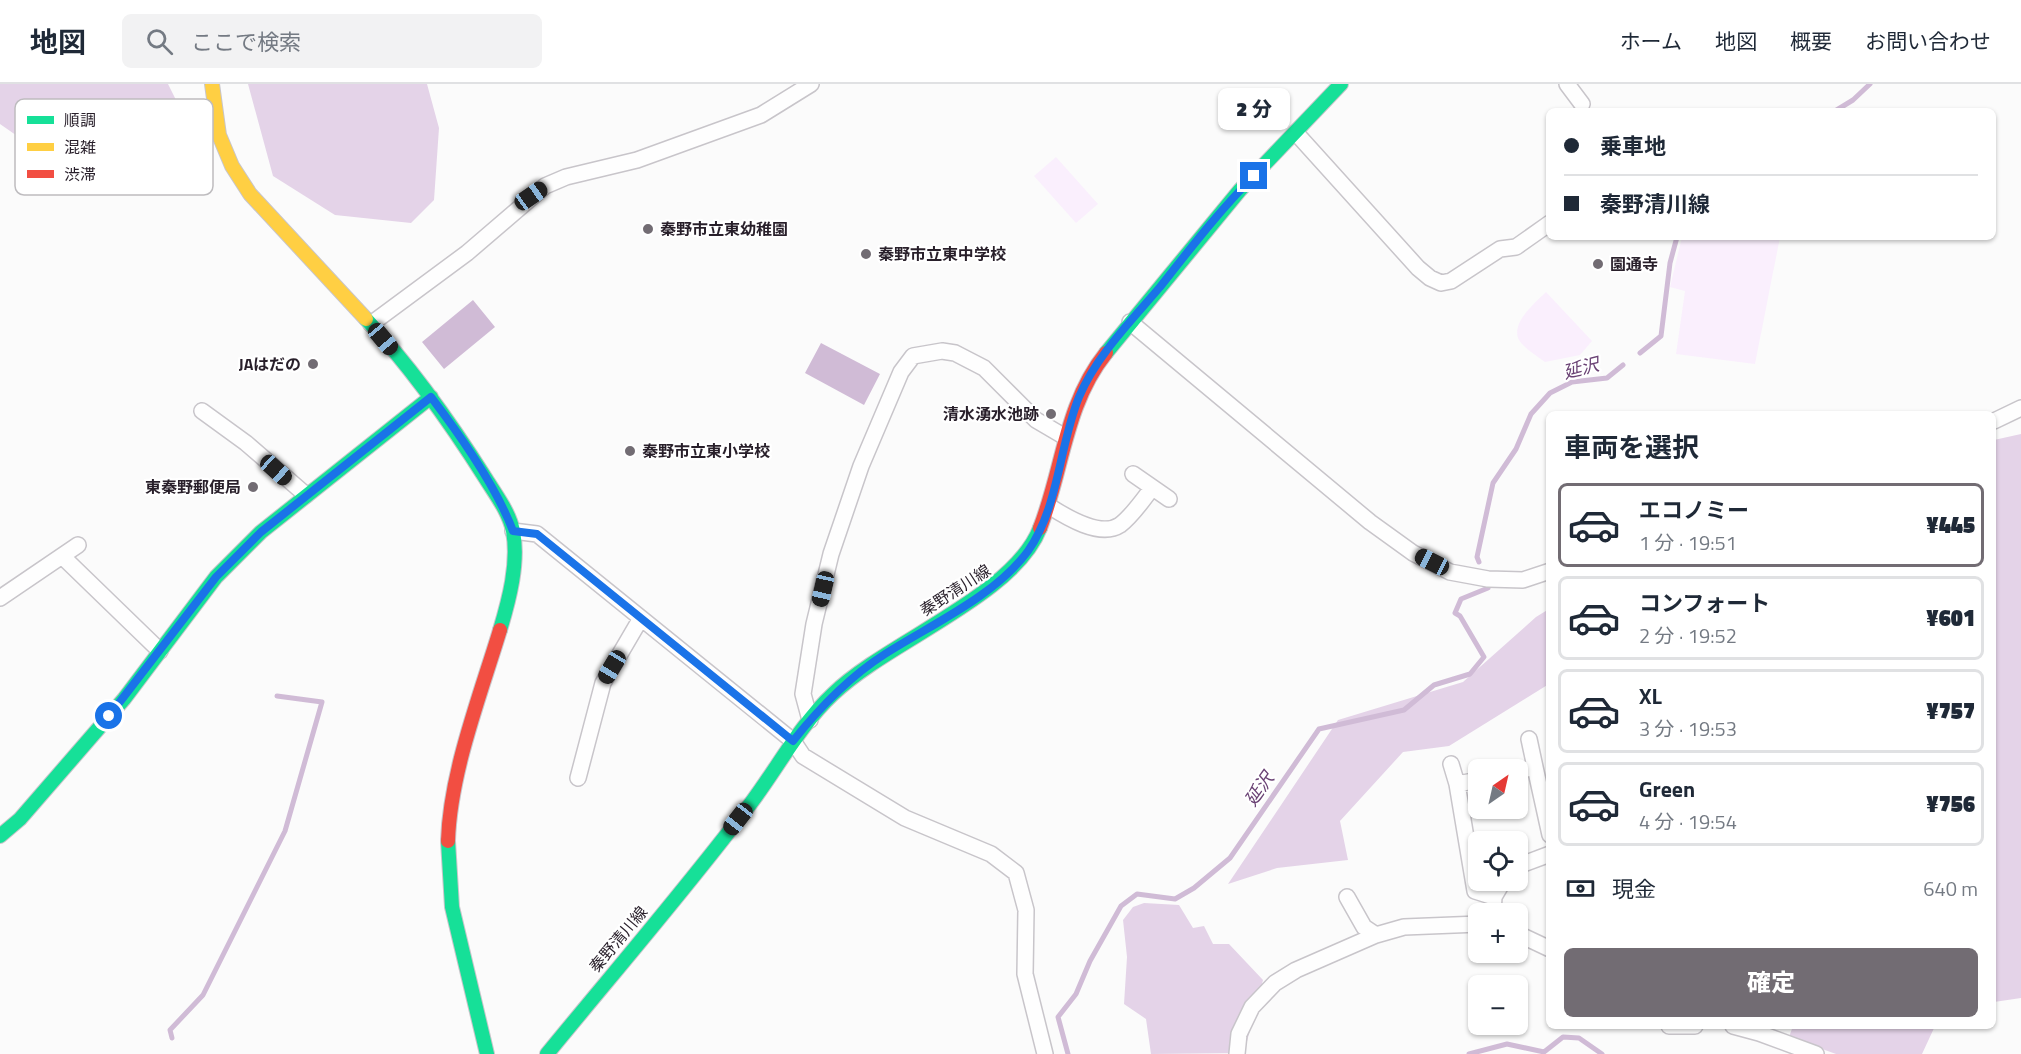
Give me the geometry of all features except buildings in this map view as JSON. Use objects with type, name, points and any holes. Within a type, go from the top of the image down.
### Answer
[{"type":"street","points":[[212,84],[219,135],[232,166],[250,194],[371,324],[431,397],[452,425],[506,512],[513,531],[514,556],[509,598],[458,773],[449,813],[447,864],[452,907],[487,1054]]},
{"type":"street","points":[[371,324],[466,253],[545,186],[566,177],[637,160],[761,115],[811,84]]},
{"type":"street","points":[[1567,84],[1582,104]]},
{"type":"street","name":"秦野清川線","points":[[547,1054],[722,840],[751,803],[793,741],[834,694],[859,672],[995,585],[1028,551],[1038,534],[1049,506],[1065,437],[1080,394],[1103,357],[1240,190],[1296,133],[1334,87]]},
{"type":"street","points":[[1296,133],[1418,268],[1430,278],[1441,283],[1451,281],[1500,249],[1516,248],[1546,226]]},
{"type":"street","points":[[1130,322],[1370,522],[1413,553],[1450,572],[1488,579],[1523,580],[1546,572]]},
{"type":"street","points":[[810,720],[803,694],[814,624],[831,554],[861,466],[901,372],[913,356],[942,351],[955,353],[984,368],[1036,420],[1065,437]]},
{"type":"street","points":[[0,837],[27,811],[124,699],[216,577],[261,532],[431,397]]},
{"type":"street","points":[[1996,420],[2021,408]]},
{"type":"street","points":[[202,411],[246,443],[306,495]]},
{"type":"street","points":[[1133,474],[1169,499]]},
{"type":"street","points":[[1049,506],[1073,521],[1107,530],[1120,525],[1152,489]]},
{"type":"street","points":[[513,531],[537,534],[793,741],[803,756],[904,818],[991,854],[1016,873],[1026,910],[1025,974],[1045,1054]]},
{"type":"street","points":[[0,598],[78,546]]},
{"type":"street","points":[[63,557],[160,651]]},
{"type":"street","points":[[578,778],[603,683],[641,618]]},
{"type":"street","points":[[1529,739],[1546,817]]},
{"type":"street","points":[[1451,764],[1457,784],[1475,891],[1494,897]]},
{"type":"street","points":[[1528,769],[1535,767]]},
{"type":"street","points":[[1457,784],[1468,782]]},
{"type":"street","points":[[1528,862],[1546,856]]},
{"type":"street","points":[[1494,903],[1498,891]]},
{"type":"street","points":[[1347,897],[1364,927],[1376,935]]},
{"type":"street","points":[[1237,1054],[1239,1034],[1252,1007],[1275,983],[1296,970],[1376,935],[1404,927],[1468,924]]},
{"type":"street","points":[[1528,939],[1546,947]]},
{"type":"street","points":[[1744,1029],[1816,1054]]},
{"type":"shaded area","points":[[0,84],[168,84],[176,99],[15,99],[15,134],[0,124]]},
{"type":"shaded area","points":[[248,84],[427,84],[439,128],[434,200],[411,223],[335,215],[273,176]]},
{"type":"shaded area","points":[[1056,157],[1098,204],[1076,223],[1034,176]]},
{"type":"shaded area","points":[[1681,240],[1779,240],[1755,364],[1676,354],[1685,291],[1670,287]]},
{"type":"shaded area","points":[[1546,292],[1592,341],[1580,355],[1545,362],[1519,340],[1517,333],[1521,320]]},
{"type":"shaded area","points":[[473,300],[495,327],[444,369],[422,342]]},
{"type":"shaded area","points":[[821,343],[880,374],[864,405],[805,373]]},
{"type":"shaded area","points":[[2021,434],[2021,998],[1996,1002],[1996,440]]},
{"type":"shaded area","points":[[1546,611],[1546,686],[1449,746],[1403,752],[1340,821],[1348,860],[1277,868],[1228,884],[1338,720],[1463,682],[1536,617]]},
{"type":"shaded area","points":[[1144,903],[1179,905],[1193,928],[1204,926],[1213,944],[1229,944],[1263,980],[1244,1053],[1151,1054],[1146,1019],[1124,1004],[1127,957],[1123,920],[1133,907]]},
{"type":"shaded area","points":[[1792,1029],[1934,1029],[1922,1054],[1836,1054],[1789,1037]]},
{"type":"waterway","name":"延沢","points":[[1840,108],[1853,100],[1870,84]]},
{"type":"waterway","name":"延沢","points":[[1640,353],[1661,336],[1670,263],[1676,240]]},
{"type":"waterway","name":"延沢","points":[[1479,562],[1477,557],[1493,483],[1516,449],[1531,414],[1550,393],[1572,382],[1607,378],[1623,365]]},
{"type":"waterway","name":"延沢","points":[[1068,1054],[1058,1017],[1076,994],[1090,961],[1121,906],[1137,894],[1175,899],[1194,888],[1230,858],[1319,729],[1404,710],[1434,685],[1470,674],[1484,657],[1460,616],[1455,613],[1461,599],[1488,588]]},
{"type":"waterway","points":[[172,1038],[170,1030],[203,995],[285,831],[322,702],[277,696]]},
{"type":"waterway","points":[[1469,1054],[1507,1044],[1544,1052],[1563,1037],[1579,1038],[1602,1054]]},
{"type":"traffic: fast","points":[[1106,353],[1240,190],[1341,84]]},
{"type":"traffic: fast","points":[[366,319],[415,376],[444,416],[498,497],[508,517],[513,531],[515,556],[510,594],[500,630]]},
{"type":"traffic: fast","points":[[0,836],[20,819],[124,699],[216,577],[261,532],[431,397]]},
{"type":"traffic: fast","points":[[547,1054],[726,835],[821,706],[857,674],[947,617],[1004,575],[1026,552],[1040,528]]},
{"type":"traffic: fast","points":[[448,841],[452,907],[487,1054]]},
{"type":"traffic: slow","points":[[212,84],[219,135],[232,166],[250,194],[366,319]]},
{"type":"traffic: jam","points":[[1040,528],[1073,415],[1092,373],[1106,353]]},
{"type":"traffic: jam","points":[[448,841],[450,815],[460,762],[500,630]]},
{"type":"place","name":"秦野市立東幼稚園","points":[[648,229]]},
{"type":"place","name":"秦野市立東中学校","points":[[866,254]]},
{"type":"place","name":"園通寺","points":[[1598,264]]},
{"type":"place","name":"JAはだの","points":[[313,364]]},
{"type":"place","name":"清水湧水池跡","points":[[1051,414]]},
{"type":"place","name":"秦野市立東小学校","points":[[630,451]]},
{"type":"place","name":"東秦野郵便局","points":[[253,487]]},
{"type":"route","points":[[109,716],[216,577],[261,532],[431,397],[452,425],[506,512],[513,531],[537,534],[793,741],[834,694],[859,672],[995,585],[1028,551],[1038,534],[1049,506],[1065,437],[1080,394],[1103,357],[1130,322],[1254,176]]}]
